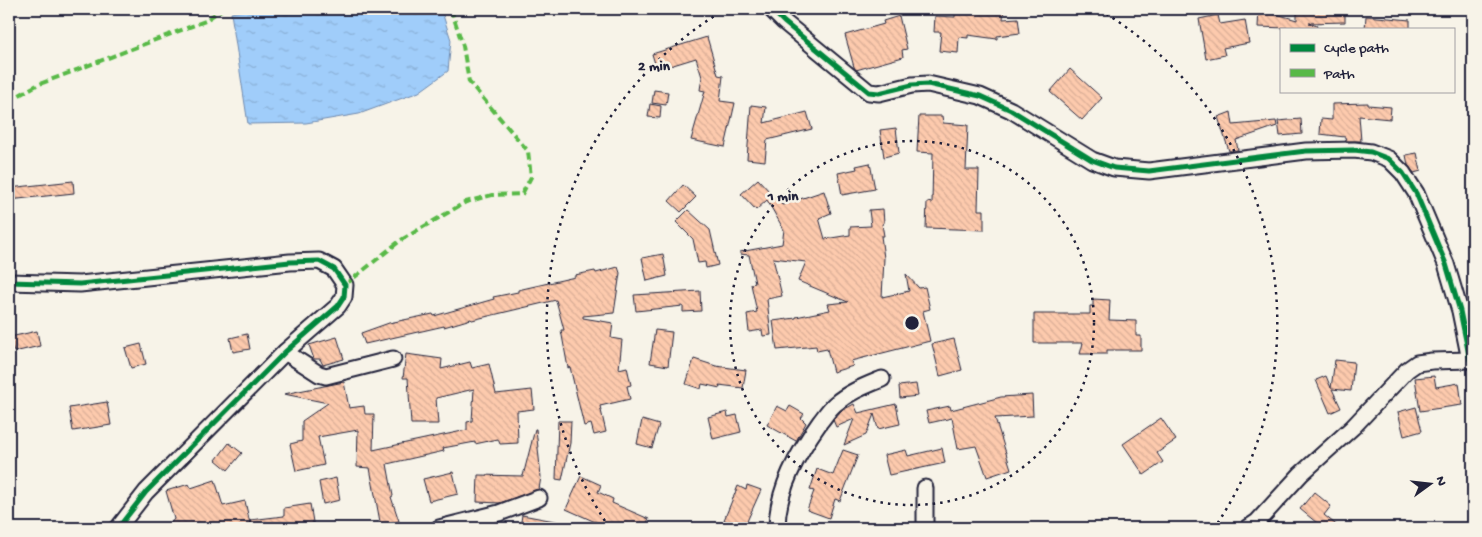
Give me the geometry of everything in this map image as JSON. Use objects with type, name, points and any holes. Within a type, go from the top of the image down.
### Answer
[{"type":"street","points":[[771,9],[784,22],[869,92],[879,93],[912,85],[928,84],[980,96],[1011,110],[1092,160],[1114,168],[1149,171],[1306,150],[1354,150],[1371,152],[1389,159],[1403,172],[1416,194],[1446,264],[1460,311],[1471,360],[1417,363],[1407,370],[1353,427],[1301,474],[1253,526]]},
{"type":"street","points":[[9,282],[80,284],[290,262],[319,261],[334,269],[345,285],[344,297],[338,306],[285,352],[146,492],[118,528]]},
{"type":"street","points":[[285,352],[319,374],[326,376],[393,360]]},
{"type":"street","points":[[777,528],[778,508],[782,491],[795,462],[813,432],[832,406],[854,390],[882,379]]},
{"type":"street","points":[[924,528],[925,488]]},
{"type":"street","points":[[439,528],[499,513],[539,498]]},
{"type":"water","points":[[254,9],[441,9],[451,40],[448,71],[419,92],[359,114],[306,123],[248,124],[231,13]]},
{"type":"building","points":[[955,9],[1004,9],[1003,19],[1018,18],[1020,33],[997,36],[997,39],[968,35],[968,38],[959,37],[958,53],[939,51],[941,32],[934,32],[935,16],[955,17]]},
{"type":"building","points":[[1259,9],[1297,20],[1297,11],[1313,12],[1312,9],[1326,9],[1326,12],[1345,13],[1345,22],[1309,23],[1317,26],[1316,28],[1258,27]]},
{"type":"building","points":[[1218,15],[1220,24],[1245,20],[1249,43],[1223,48],[1225,55],[1206,59],[1199,19]]},
{"type":"building","points":[[899,16],[907,49],[902,50],[903,57],[856,70],[845,35],[884,24],[883,21]]},
{"type":"building","points":[[1366,16],[1410,20],[1410,28],[1365,28]]},
{"type":"building","points":[[707,37],[718,75],[723,76],[720,101],[735,103],[725,147],[691,140],[705,91],[700,90],[702,77],[696,58],[657,70],[652,54]]},
{"type":"building","points":[[1070,69],[1102,98],[1082,120],[1050,92]]},
{"type":"building","points":[[654,90],[668,92],[666,105],[652,103]]},
{"type":"building","points":[[1368,103],[1368,105],[1391,107],[1390,119],[1359,116],[1361,141],[1346,141],[1345,137],[1320,134],[1321,119],[1332,120],[1332,104]]},
{"type":"building","points":[[650,104],[661,106],[660,118],[648,117]]},
{"type":"building","points":[[751,105],[766,107],[764,123],[807,112],[812,129],[767,140],[765,161],[747,159]]},
{"type":"building","points":[[1231,112],[1233,125],[1276,121],[1277,126],[1236,140],[1238,150],[1229,151],[1218,117]]},
{"type":"building","points":[[919,116],[942,116],[943,123],[968,125],[966,170],[979,170],[978,210],[984,210],[984,230],[926,228],[927,202],[932,203],[933,153],[917,152]]},
{"type":"building","points":[[1301,119],[1302,134],[1280,136],[1278,121]]},
{"type":"building","points":[[896,128],[899,153],[884,157],[880,130]]},
{"type":"building","points":[[1417,153],[1421,171],[1414,173],[1408,165],[1406,155]]},
{"type":"building","points":[[870,163],[875,189],[842,195],[838,173],[857,169],[856,166]]},
{"type":"building","points":[[758,179],[782,205],[824,191],[831,213],[819,218],[825,239],[850,235],[850,227],[871,226],[869,210],[883,209],[884,223],[882,224],[884,236],[881,236],[884,258],[882,297],[909,291],[906,274],[919,288],[925,287],[930,309],[923,311],[930,341],[851,361],[853,366],[833,372],[827,349],[817,351],[816,346],[777,350],[773,321],[830,310],[828,304],[848,302],[798,281],[806,262],[773,258],[782,296],[767,299],[771,335],[763,336],[762,330],[749,332],[747,314],[757,312],[751,284],[755,283],[749,255],[740,254],[740,252],[782,244],[784,230],[767,200],[756,210],[741,194]]},
{"type":"building","points":[[73,181],[74,193],[9,200],[9,188]]},
{"type":"building","points":[[683,185],[696,197],[681,212],[669,201]]},
{"type":"building","points":[[688,210],[710,230],[718,265],[706,268],[705,262],[698,263],[693,239],[676,222]]},
{"type":"building","points":[[663,254],[667,276],[647,281],[642,258]]},
{"type":"building","points":[[618,267],[620,273],[614,313],[583,316],[583,318],[613,323],[611,338],[622,340],[619,369],[627,367],[631,385],[627,386],[630,399],[600,406],[606,432],[594,435],[591,424],[584,426],[570,367],[568,368],[561,330],[564,330],[556,300],[365,344],[361,333],[389,323],[433,314],[434,316],[494,299],[493,297],[518,292],[518,290],[575,277],[575,275],[595,271],[596,273]]},
{"type":"building","points":[[700,291],[701,311],[683,312],[683,306],[636,311],[634,295]]},
{"type":"building","points":[[1093,299],[1110,300],[1109,320],[1136,321],[1136,336],[1141,336],[1141,350],[1107,350],[1107,354],[1080,354],[1083,343],[1034,343],[1034,314],[1090,314],[1090,306],[1093,306]]},
{"type":"building","points":[[655,330],[672,332],[668,366],[650,363]]},
{"type":"building","points":[[37,331],[40,346],[14,352],[10,337]]},
{"type":"building","points":[[247,334],[250,349],[233,352],[230,338]]},
{"type":"building","points":[[337,337],[344,359],[323,365],[320,359],[314,359],[309,345]]},
{"type":"building","points":[[954,339],[962,370],[940,376],[932,344]]},
{"type":"building","points":[[141,344],[146,364],[131,368],[125,348]]},
{"type":"building","points":[[406,354],[442,359],[441,369],[470,362],[472,368],[489,364],[496,394],[532,390],[534,409],[517,411],[518,443],[500,444],[498,439],[475,444],[475,442],[443,448],[444,451],[387,464],[393,496],[391,497],[399,521],[381,527],[370,468],[357,467],[358,430],[318,437],[324,465],[296,471],[290,444],[302,441],[302,421],[328,403],[284,394],[344,382],[349,408],[364,406],[365,414],[374,414],[373,450],[467,430],[467,422],[472,421],[474,389],[436,398],[438,424],[411,424],[408,378],[403,378]]},
{"type":"building","points":[[694,359],[716,366],[746,370],[743,388],[719,385],[720,388],[702,384],[701,389],[686,384]]},
{"type":"building","points":[[1335,360],[1354,362],[1351,391],[1332,389],[1341,408],[1330,413],[1316,380],[1326,376],[1331,388]]},
{"type":"building","points":[[1434,376],[1436,387],[1459,383],[1462,405],[1420,411],[1415,378]]},
{"type":"building","points":[[916,384],[918,396],[900,398],[899,386]]},
{"type":"building","points":[[1032,395],[1033,416],[995,418],[1011,469],[987,477],[976,446],[958,449],[952,418],[929,423],[926,411],[950,406],[951,410],[1001,397]]},
{"type":"building","points":[[107,402],[111,425],[73,431],[69,408]]},
{"type":"building","points":[[854,404],[858,413],[896,404],[900,424],[878,429],[874,414],[866,435],[844,445],[854,419],[836,427],[833,420],[841,411]]},
{"type":"building","points":[[777,406],[787,411],[790,406],[804,414],[801,418],[806,423],[796,441],[767,425]]},
{"type":"building","points":[[1416,407],[1422,431],[1404,436],[1398,412]]},
{"type":"building","points":[[727,412],[728,417],[737,415],[741,432],[713,439],[708,417]]},
{"type":"building","points":[[1161,418],[1176,440],[1157,453],[1163,462],[1144,475],[1123,444]]},
{"type":"building","points":[[642,420],[659,425],[652,448],[637,444]]},
{"type":"building","points":[[558,421],[571,421],[570,443],[562,480],[556,479]]},
{"type":"building","points":[[535,429],[541,477],[539,489],[500,503],[477,502],[478,475],[523,476]]},
{"type":"building","points":[[229,443],[242,453],[228,470],[216,460]]},
{"type":"building","points":[[942,448],[945,463],[889,475],[884,455],[906,450],[908,456]]},
{"type":"building","points":[[843,450],[858,455],[840,501],[835,499],[829,518],[807,510],[814,491],[810,490],[817,469],[833,475]]},
{"type":"building","points":[[453,472],[458,494],[429,501],[423,479]]},
{"type":"building","points":[[581,476],[601,485],[598,492],[613,499],[612,503],[649,519],[644,528],[609,528],[566,509]]},
{"type":"building","points":[[336,478],[340,500],[323,504],[319,482]]},
{"type":"building","points":[[215,480],[223,506],[245,501],[251,528],[167,528],[174,519],[166,491],[189,484],[191,488]]},
{"type":"building","points":[[747,485],[761,490],[744,528],[724,520],[738,486],[746,490]]},
{"type":"building","points":[[1314,492],[1331,506],[1324,515],[1340,528],[1323,528],[1300,509]]},
{"type":"building","points":[[310,504],[314,528],[251,528],[250,520],[284,516],[284,508]]},
{"type":"building","points":[[522,515],[560,522],[560,528],[520,528]]},
{"type":"marked path","points":[[9,101],[37,85],[205,21],[222,9]]},
{"type":"marked path","points":[[345,285],[401,240],[466,202],[492,195],[522,194],[531,177],[528,151],[469,82],[463,46],[451,9]]},
{"type":"cycle path","points":[[771,9],[784,22],[869,92],[879,93],[912,85],[928,84],[980,96],[1011,110],[1092,160],[1114,168],[1149,171],[1306,151],[1354,150],[1371,152],[1389,159],[1403,173],[1416,193],[1446,264],[1460,311],[1470,360],[1473,360]]},
{"type":"cycle path","points":[[9,282],[80,284],[290,262],[319,261],[334,269],[345,285],[344,297],[338,306],[285,352],[146,492],[118,528]]}]
